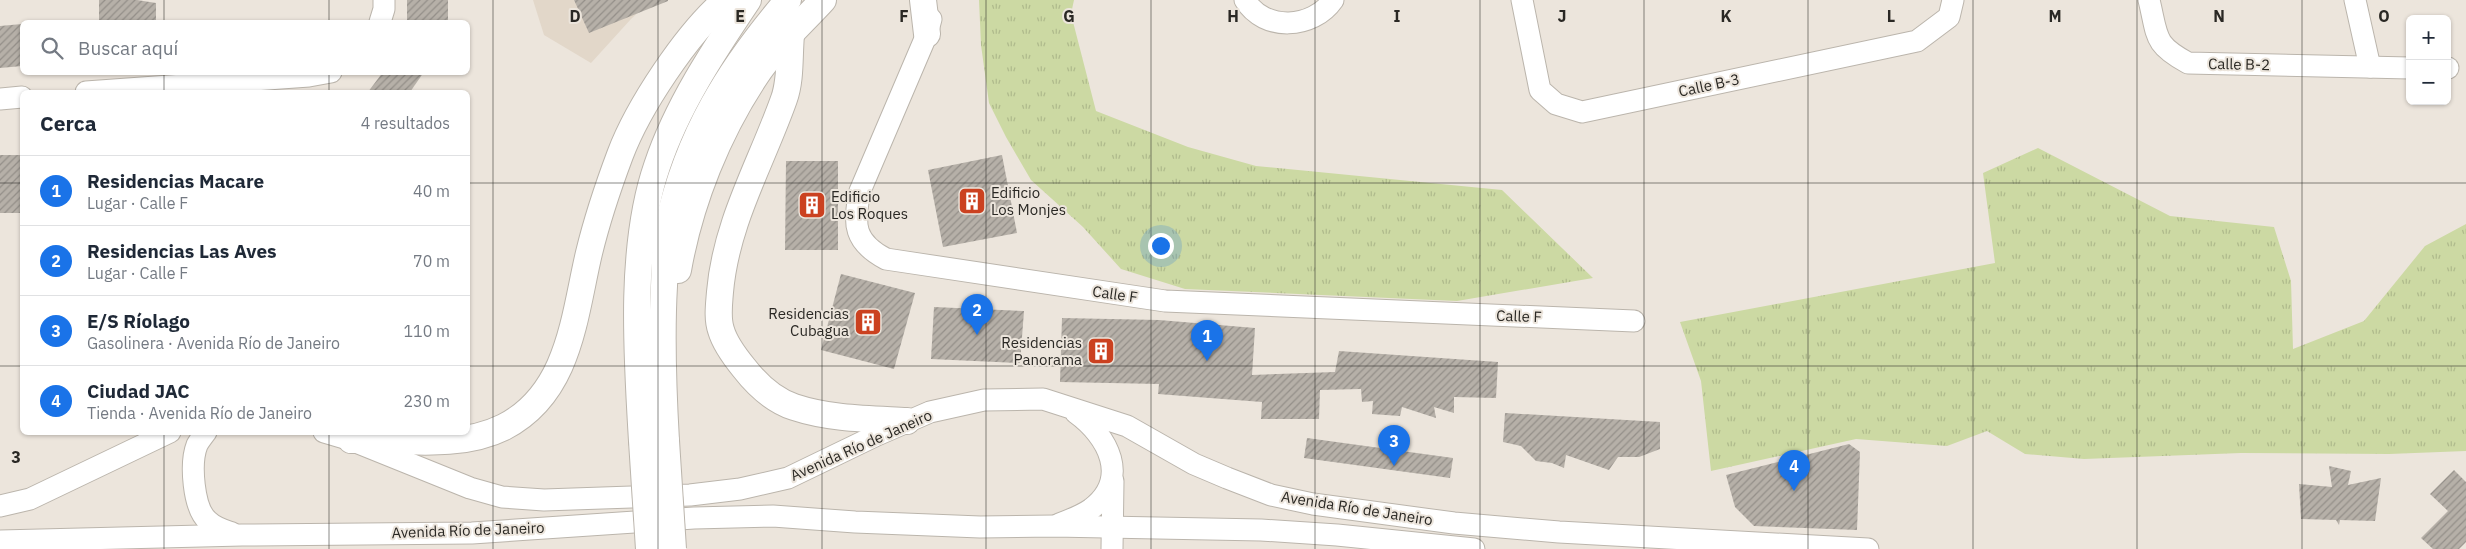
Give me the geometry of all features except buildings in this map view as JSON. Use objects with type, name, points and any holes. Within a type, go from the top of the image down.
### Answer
[{"type":"main road","points":[[351,440],[412,442],[450,440],[475,436],[504,427],[525,412],[545,392],[562,364],[572,334],[589,253],[602,205],[620,153],[645,105],[678,56],[712,12],[726,0]]},
{"type":"main road","points":[[673,549],[654,441],[638,322],[641,246],[648,197],[657,166],[690,94],[748,0]]},
{"type":"main road","points":[[649,549],[654,441],[662,367],[663,304],[668,226],[679,181],[706,115],[720,91],[760,34],[788,0]]},
{"type":"main road","points":[[663,304],[675,288],[691,213],[727,126],[757,72],[823,0]]},
{"type":"main road","points":[[923,0],[927,34]]},
{"type":"main road","points":[[790,35],[784,97],[752,172],[728,246],[720,299],[720,329],[731,350],[748,374],[762,388],[780,401],[796,408],[839,416],[906,421]]},
{"type":"street","points":[[381,20],[384,9],[384,0]]},
{"type":"street","name":"Calle F","points":[[936,0],[927,34],[860,191],[855,213],[857,233],[870,250],[886,260],[1165,301],[1634,321]]},
{"type":"street","points":[[1245,0],[1257,13],[1274,21],[1290,24],[1317,16],[1333,0]]},
{"type":"street","name":"Calle B-3","points":[[1522,0],[1540,90],[1556,104],[1582,112],[1917,41],[1949,17],[1953,0]]},
{"type":"street","name":"Calle B-2","points":[[2148,0],[2160,44],[2170,53],[2188,64],[2406,68]]},
{"type":"street","points":[[2355,0],[2370,67]]},
{"type":"street","points":[[114,90],[315,75]]},
{"type":"street","points":[[0,99],[20,97]]},
{"type":"street","name":"Avenida Río de Janeiro","points":[[334,435],[470,488],[502,497],[581,500],[690,495],[740,489],[788,478],[906,421],[930,412],[984,400],[1043,400],[1065,405],[1128,426],[1194,464],[1271,495],[1313,504],[1454,523],[1559,532],[1868,549]]},
{"type":"street","points":[[1065,405],[1088,421],[1099,434],[1112,457],[1112,549]]},
{"type":"street","points":[[0,506],[30,499],[164,435]]},
{"type":"street","points":[[204,435],[197,445],[194,458],[194,488],[198,502],[206,520],[220,530],[242,535]]},
{"type":"street","points":[[1054,526],[1091,508],[1108,487],[1113,468]]},
{"type":"street","name":"Avenida Río de Janeiro","points":[[0,540],[472,533],[694,518],[773,516],[916,526],[980,528],[1111,527],[1328,534],[1474,549]]},
{"type":"shaded area","points":[[533,0],[651,0],[591,63],[544,35]]},
{"type":"green space","points":[[979,0],[1074,0],[1071,14],[1096,111],[1188,147],[1256,166],[1502,190],[1593,278],[1457,301],[1185,289],[1121,269],[1083,227],[1031,180],[1006,137],[989,103],[981,45]]},
{"type":"green space","points":[[2038,148],[2170,216],[2274,227],[2291,281],[2293,349],[2364,321],[2425,246],[2466,224],[2466,451],[2389,454],[2241,453],[2084,459],[2025,454],[1987,431],[1947,446],[1856,439],[1711,471],[1701,381],[1680,322],[1995,263],[1983,173]]},
{"type":"place","name":"Edificio Los Monjes","points":[[972,201]]},
{"type":"place","name":"Edificio Los Roques","points":[[812,205]]},
{"type":"place","name":"Residencias Cubagua","points":[[868,322]]},
{"type":"place","name":"Residencias Las Aves","points":[[977,335]]},
{"type":"place","name":"Residencias Panorama","points":[[1101,351]]},
{"type":"place","name":"Residencias Macare","points":[[1207,361]]},
{"type":"place","name":"E/S Ríolago","points":[[1394,466]]},
{"type":"place","name":"Ciudad JAC","points":[[1794,491]]}]
